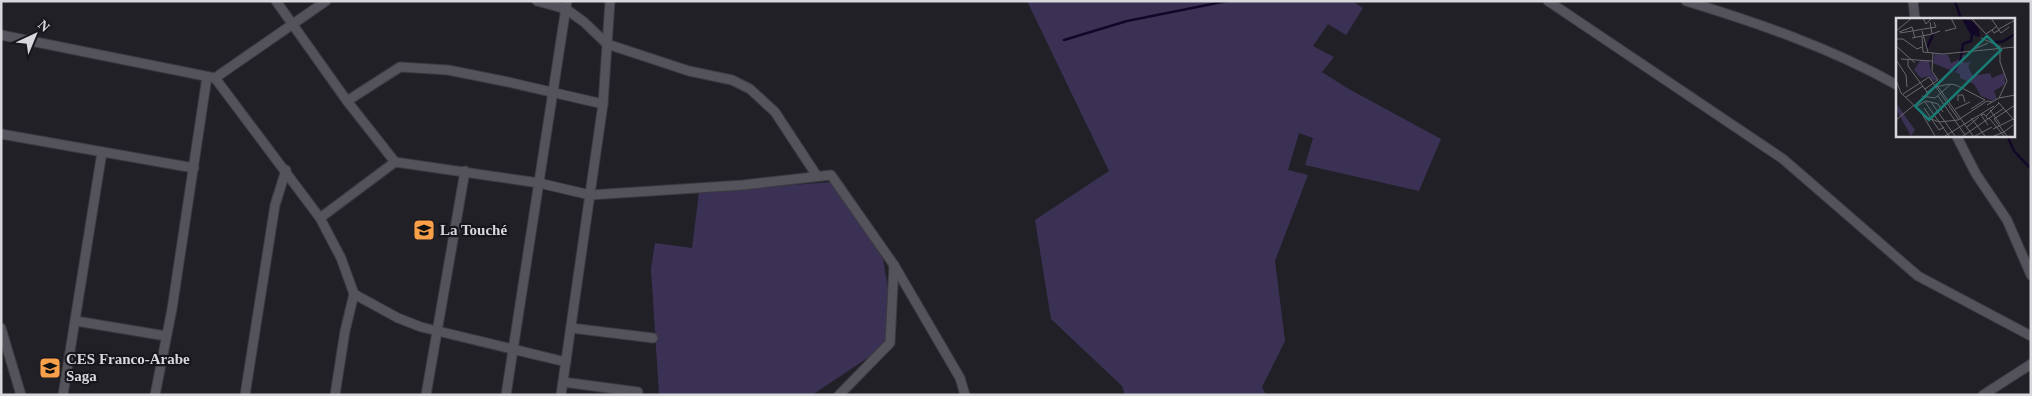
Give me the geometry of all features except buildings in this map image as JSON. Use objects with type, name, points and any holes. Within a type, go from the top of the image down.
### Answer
[{"type":"street","points":[[276,1],[347,101],[395,162]]},
{"type":"street","points":[[155,395],[211,77],[326,1]]},
{"type":"street","points":[[537,1],[566,5],[607,44],[689,71],[732,80],[750,89],[775,112],[817,176]]},
{"type":"street","points":[[561,395],[603,104],[610,1]]},
{"type":"street","points":[[1548,1],[1782,159],[1918,276],[2031,336]]},
{"type":"street","points":[[1686,1],[1760,24],[1869,69],[1896,84]]},
{"type":"street","points":[[1914,1],[1915,18]]},
{"type":"street","points":[[506,395],[566,5]]},
{"type":"street","points":[[1,35],[211,77],[286,170],[320,218],[341,258],[354,294],[345,331],[335,395]]},
{"type":"street","points":[[347,101],[400,67],[442,70],[603,104]]},
{"type":"street","points":[[1,134],[194,168]]},
{"type":"street","points":[[1957,136],[1976,174],[2007,220],[2031,275]]},
{"type":"street","points":[[63,395],[102,152]]},
{"type":"street","points":[[320,218],[395,162],[539,183],[590,195],[743,185],[831,175],[894,265],[960,378],[964,395]]},
{"type":"street","points":[[245,395],[275,205],[286,170]]},
{"type":"street","points":[[426,395],[465,171]]},
{"type":"street","points":[[839,395],[890,343],[894,265]]},
{"type":"street","points":[[354,294],[406,322],[438,332],[566,362]]},
{"type":"street","points":[[76,321],[166,336]]},
{"type":"street","points":[[1,328],[21,395]]},
{"type":"street","points":[[571,328],[653,338]]},
{"type":"street","points":[[1983,395],[2031,364]]},
{"type":"street","points":[[563,382],[638,392]]},
{"type":"shaded area","points":[[1027,1],[1352,1],[1363,8],[1346,35],[1328,24],[1313,46],[1334,57],[1322,72],[1347,88],[1441,139],[1419,191],[1305,165],[1313,138],[1299,133],[1288,170],[1308,175],[1275,261],[1285,341],[1262,387],[1266,395],[1125,395],[1122,386],[1051,319],[1035,220],[1109,171]]},
{"type":"shaded area","points":[[832,182],[883,259],[889,295],[885,342],[872,355],[812,395],[659,395],[651,269],[655,243],[692,248],[699,192]]},
{"type":"waterway","points":[[1064,40],[1127,21],[1227,1]]},
{"type":"waterway","points":[[1955,1],[1961,18]]},
{"type":"waterway","points":[[2007,136],[2014,151],[2031,169]]},
{"type":"place","name":"La Touché","points":[[424,230]]},
{"type":"place","name":"CES Franco-Arabe Saga","points":[[50,368]]}]
